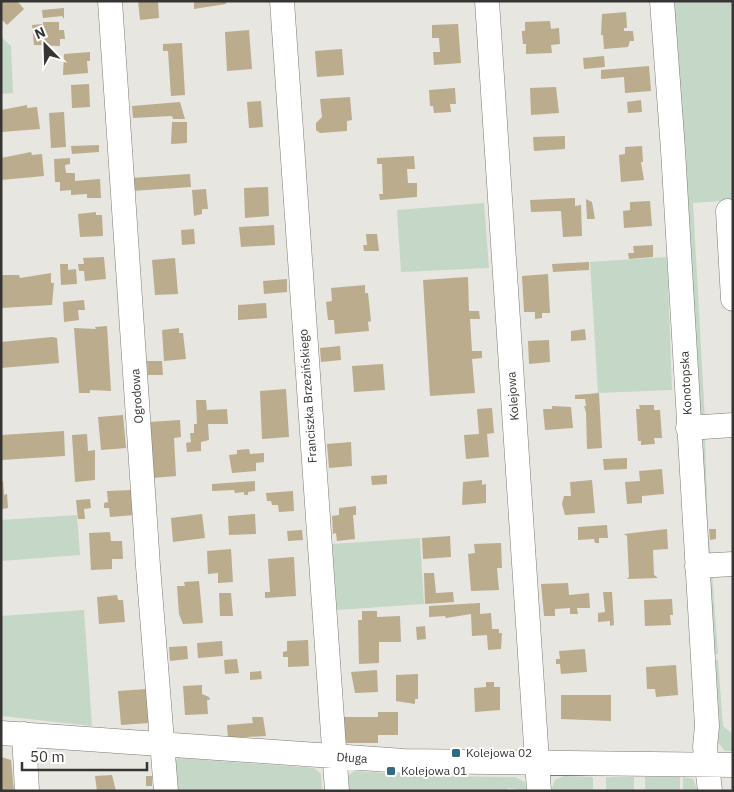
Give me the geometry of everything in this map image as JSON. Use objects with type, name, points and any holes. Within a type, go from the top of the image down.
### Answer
[{"type":"street","name":"Ogrodowa","points":[[110,1],[166,791]]},
{"type":"street","name":"Franciszka Brzezińskiego","points":[[282,1],[337,791]]},
{"type":"street","name":"Kolejowa","points":[[487,1],[539,791]]},
{"type":"street","name":"Konotopska","points":[[662,1],[673,150],[688,428],[708,726],[705,747],[710,791]]},
{"type":"street","points":[[728,211],[733,299]]},
{"type":"street","points":[[688,428],[733,426]]},
{"type":"street","points":[[697,566],[733,564]]},
{"type":"street","name":"Długa","points":[[12,733],[447,763],[733,765]]},
{"type":"street","points":[[12,733],[27,791]]},
{"type":"green space","points":[[669,1],[733,1],[733,200],[693,203],[705,420],[701,419]]},
{"type":"green space","points":[[1,37],[11,46],[13,93],[1,94]]},
{"type":"green space","points":[[484,203],[489,268],[401,272],[397,210]]},
{"type":"green space","points":[[667,257],[672,390],[598,393],[590,262]]},
{"type":"green space","points":[[705,438],[708,530],[711,557],[707,555],[698,439]]},
{"type":"green space","points":[[77,515],[80,555],[1,561],[1,520]]},
{"type":"green space","points":[[420,538],[424,604],[337,610],[332,544]]},
{"type":"green space","points":[[712,572],[718,654],[709,655],[708,576]]},
{"type":"green space","points":[[84,610],[92,726],[1,716],[1,616]]},
{"type":"green space","points":[[718,660],[723,726],[733,734],[733,751],[725,751],[719,744],[713,743],[710,661]]},
{"type":"green space","points":[[178,758],[314,768],[321,774],[322,791],[176,791],[175,761]]},
{"type":"green space","points":[[354,771],[432,776],[515,777],[525,782],[527,791],[508,788],[507,791],[343,791],[346,778]]},
{"type":"green space","points":[[564,776],[593,777],[593,791],[551,791],[555,780]]},
{"type":"green space","points":[[606,777],[634,777],[634,791],[606,791]]},
{"type":"green space","points":[[645,777],[680,777],[680,791],[645,791]]},
{"type":"green space","points":[[683,777],[693,779],[698,791],[683,791]]},
{"type":"building","points":[[1,1],[17,1],[24,9],[7,25],[1,19]]},
{"type":"building","points":[[138,1],[158,1],[159,18],[140,20]]},
{"type":"building","points":[[194,1],[226,1],[226,4],[194,9]]},
{"type":"building","points":[[64,8],[64,19],[62,16],[43,18],[42,10]]},
{"type":"building","points":[[626,12],[627,28],[624,28],[624,31],[633,31],[634,41],[630,41],[628,47],[604,49],[603,35],[601,35],[602,14]]},
{"type":"building","points":[[550,21],[551,29],[559,28],[560,44],[551,45],[552,53],[526,54],[526,44],[523,44],[522,35],[522,31],[525,31],[525,22]]},
{"type":"building","points":[[43,22],[59,22],[59,30],[64,30],[65,39],[60,39],[60,46],[34,45],[32,25],[43,24]]},
{"type":"building","points":[[458,24],[461,63],[434,65],[433,52],[440,52],[439,38],[432,38],[432,25]]},
{"type":"building","points":[[249,30],[252,69],[227,71],[225,32]]},
{"type":"building","points":[[182,43],[185,95],[171,96],[168,51],[163,51],[163,44]]},
{"type":"building","points":[[342,49],[344,75],[317,77],[315,51]]},
{"type":"building","points":[[90,52],[90,61],[87,61],[88,73],[63,75],[64,54]]},
{"type":"building","points":[[604,56],[605,67],[584,69],[583,58]]},
{"type":"building","points":[[649,66],[651,91],[625,93],[624,77],[601,79],[601,70]]},
{"type":"building","points":[[89,84],[90,107],[72,108],[71,85]]},
{"type":"building","points":[[556,87],[559,113],[531,115],[530,88]]},
{"type":"building","points":[[455,88],[456,104],[450,104],[451,112],[434,113],[433,106],[430,106],[429,90]]},
{"type":"building","points":[[350,97],[352,120],[347,121],[347,131],[320,133],[316,130],[316,123],[322,117],[320,99]]},
{"type":"building","points":[[641,100],[642,112],[628,113],[627,102]]},
{"type":"building","points":[[261,101],[263,127],[249,128],[247,102]]},
{"type":"building","points":[[180,102],[185,119],[173,119],[172,116],[133,118],[132,106]]},
{"type":"building","points":[[27,105],[27,108],[37,107],[40,129],[1,132],[1,110]]},
{"type":"building","points":[[64,112],[66,147],[51,148],[49,113]]},
{"type":"building","points":[[172,122],[187,122],[187,143],[171,144]]},
{"type":"building","points":[[565,136],[565,149],[534,151],[533,137]]},
{"type":"building","points":[[99,145],[99,152],[72,154],[71,146]]},
{"type":"building","points":[[642,146],[643,162],[641,162],[644,180],[621,182],[619,155],[625,154],[625,147]]},
{"type":"building","points":[[31,152],[32,155],[42,154],[44,176],[1,180],[1,158]]},
{"type":"building","points":[[414,156],[415,169],[407,169],[408,183],[417,183],[417,197],[380,200],[379,194],[383,194],[382,164],[377,164],[377,158]]},
{"type":"building","points":[[70,158],[70,164],[65,165],[66,173],[75,173],[75,181],[100,179],[101,198],[87,198],[87,194],[71,195],[71,190],[60,191],[60,182],[55,182],[54,159]]},
{"type":"building","points":[[190,174],[191,187],[132,191],[131,178]]},
{"type":"building","points":[[268,187],[269,216],[245,218],[244,188]]},
{"type":"building","points":[[206,189],[208,209],[202,209],[202,214],[194,216],[192,190]]},
{"type":"building","points":[[575,198],[575,206],[581,205],[582,236],[563,237],[561,211],[531,212],[530,200]]},
{"type":"building","points":[[586,199],[592,202],[595,219],[587,219]]},
{"type":"building","points":[[650,201],[652,226],[624,228],[623,211],[630,210],[630,202]]},
{"type":"building","points":[[96,212],[96,215],[102,215],[103,236],[80,237],[78,214]]},
{"type":"building","points":[[274,225],[275,245],[241,247],[239,227]]},
{"type":"building","points":[[194,229],[195,244],[182,245],[181,230]]},
{"type":"building","points":[[366,234],[377,234],[379,251],[364,251],[363,245],[367,245]]},
{"type":"building","points":[[653,245],[653,257],[629,259],[628,253],[634,253],[633,246]]},
{"type":"building","points":[[104,257],[106,279],[85,281],[84,271],[79,271],[78,264],[84,264],[83,258]]},
{"type":"building","points":[[175,258],[178,294],[155,295],[152,260]]},
{"type":"building","points":[[589,262],[589,270],[553,272],[552,264]]},
{"type":"building","points":[[60,264],[68,264],[68,270],[76,269],[77,284],[61,285]]},
{"type":"building","points":[[51,273],[51,283],[54,283],[52,305],[1,308],[1,275],[19,275],[20,278]]},
{"type":"building","points":[[548,274],[550,313],[542,313],[542,318],[535,319],[535,312],[524,312],[522,276]]},
{"type":"building","points":[[468,277],[469,311],[479,311],[480,319],[470,319],[472,351],[482,351],[482,358],[472,359],[475,393],[430,396],[423,280]]},
{"type":"building","points":[[287,279],[287,292],[264,294],[263,281]]},
{"type":"building","points":[[365,285],[365,293],[368,293],[371,321],[368,322],[369,331],[335,334],[334,320],[328,320],[326,302],[332,301],[331,288]]},
{"type":"building","points":[[84,300],[85,310],[78,310],[79,320],[64,322],[63,302]]},
{"type":"building","points":[[266,303],[267,318],[238,320],[238,305]]},
{"type":"building","points":[[107,326],[111,391],[90,390],[90,393],[79,393],[74,328],[96,329],[95,327]]},
{"type":"building","points":[[179,328],[179,333],[183,333],[186,359],[164,361],[162,330]]},
{"type":"building","points":[[585,329],[586,340],[571,341],[571,331]]},
{"type":"building","points":[[57,338],[59,363],[1,368],[1,342]]},
{"type":"building","points":[[549,340],[550,362],[529,364],[528,341]]},
{"type":"building","points":[[340,346],[341,360],[321,362],[320,348]]},
{"type":"building","points":[[147,361],[162,361],[163,375],[148,375]]},
{"type":"building","points":[[383,364],[385,390],[354,392],[352,366]]},
{"type":"building","points":[[286,389],[289,437],[262,439],[260,391]]},
{"type":"building","points":[[599,393],[602,448],[587,449],[585,399],[575,399],[575,395]]},
{"type":"building","points":[[196,400],[206,400],[207,410],[227,409],[228,424],[208,424],[209,440],[201,442],[201,451],[187,452],[186,443],[191,442],[190,433],[194,433],[194,424],[197,424]]},
{"type":"building","points":[[639,405],[654,405],[654,410],[660,410],[662,438],[654,438],[655,444],[641,445],[641,441],[638,441],[636,409],[640,409]]},
{"type":"building","points":[[552,406],[571,407],[573,428],[545,430],[543,409],[552,409]]},
{"type":"building","points":[[492,408],[494,433],[487,434],[489,457],[466,459],[464,435],[479,434],[477,409]]},
{"type":"building","points":[[123,415],[126,448],[101,450],[98,417]]},
{"type":"building","points":[[180,420],[181,437],[174,438],[176,476],[153,478],[149,422]]},
{"type":"building","points":[[64,431],[65,456],[1,460],[1,435]]},
{"type":"building","points":[[87,434],[88,451],[95,450],[95,480],[75,482],[72,435]]},
{"type":"building","points":[[351,442],[352,466],[329,468],[327,444]]},
{"type":"building","points":[[249,449],[250,454],[264,453],[264,462],[256,463],[256,471],[232,473],[229,455],[237,454],[237,450]]},
{"type":"building","points":[[627,458],[627,469],[604,470],[603,459]]},
{"type":"building","points":[[662,469],[664,494],[642,496],[642,503],[627,504],[625,482],[640,481],[639,471]]},
{"type":"building","points":[[387,475],[387,484],[372,485],[371,476]]},
{"type":"building","points":[[482,480],[482,485],[486,484],[486,503],[462,505],[463,482]]},
{"type":"building","points":[[592,480],[595,513],[565,515],[562,504],[564,496],[571,496],[570,482]]},
{"type":"building","points":[[1,481],[3,481],[4,495],[7,494],[8,508],[1,509]]},
{"type":"building","points":[[255,481],[255,491],[248,492],[248,495],[244,495],[244,492],[235,493],[234,490],[212,491],[212,484]]},
{"type":"building","points":[[133,490],[135,515],[110,517],[109,508],[104,508],[104,503],[108,502],[107,491]]},
{"type":"building","points":[[293,491],[294,511],[279,512],[278,505],[272,505],[271,501],[267,501],[266,493]]},
{"type":"building","points":[[90,499],[91,508],[84,509],[85,519],[78,519],[76,500]]},
{"type":"building","points":[[356,506],[356,515],[353,515],[355,539],[337,541],[336,533],[333,534],[332,516],[339,515],[339,508]]},
{"type":"building","points":[[202,514],[205,538],[173,542],[171,518]]},
{"type":"building","points":[[255,514],[256,534],[229,535],[228,516]]},
{"type":"building","points":[[607,525],[608,538],[599,538],[599,543],[595,543],[594,539],[578,540],[578,527]]},
{"type":"building","points":[[667,529],[668,549],[653,550],[654,575],[658,578],[627,579],[629,577],[627,536],[624,534]]},
{"type":"building","points":[[709,529],[716,529],[716,539],[710,540]]},
{"type":"building","points":[[302,530],[303,540],[288,541],[287,531]]},
{"type":"building","points":[[110,532],[111,541],[122,541],[123,559],[112,559],[112,569],[91,570],[89,533]]},
{"type":"building","points":[[450,536],[451,557],[423,559],[422,538]]},
{"type":"building","points":[[501,543],[502,568],[497,568],[499,590],[471,591],[468,554],[475,553],[474,544]]},
{"type":"building","points":[[231,549],[233,582],[218,583],[218,573],[208,574],[207,551]]},
{"type":"building","points":[[294,557],[296,596],[265,598],[265,592],[270,592],[268,559]]},
{"type":"building","points":[[424,573],[434,573],[436,593],[453,592],[454,602],[425,604]]},
{"type":"building","points":[[199,581],[203,623],[183,624],[179,614],[177,586],[185,586],[184,582]]},
{"type":"building","points":[[568,583],[569,595],[589,593],[590,608],[577,608],[578,614],[570,614],[570,608],[555,609],[555,616],[544,616],[541,584]]},
{"type":"building","points":[[603,592],[612,592],[614,625],[610,626],[610,621],[598,622],[598,613],[605,612]]},
{"type":"building","points":[[219,593],[231,593],[233,616],[220,616]]},
{"type":"building","points":[[117,595],[118,600],[123,600],[125,622],[99,624],[97,597]]},
{"type":"building","points":[[672,599],[673,615],[670,615],[671,625],[645,626],[644,600]]},
{"type":"building","points":[[480,603],[480,614],[491,613],[492,629],[499,629],[499,633],[502,633],[501,649],[488,650],[487,635],[472,636],[471,614],[446,618],[445,616],[429,617],[429,606]]},
{"type":"building","points":[[362,611],[377,611],[377,617],[400,616],[401,642],[379,642],[379,663],[359,664],[358,620],[362,620]]},
{"type":"building","points":[[425,626],[426,639],[417,640],[416,627]]},
{"type":"building","points":[[308,640],[309,666],[288,667],[288,657],[283,657],[283,652],[287,651],[287,641]]},
{"type":"building","points":[[222,641],[223,656],[198,658],[197,643]]},
{"type":"building","points":[[187,646],[188,659],[170,661],[169,647]]},
{"type":"building","points":[[585,649],[587,672],[561,674],[560,664],[556,664],[556,659],[560,659],[559,651]]},
{"type":"building","points":[[237,659],[239,673],[225,674],[224,660]]},
{"type":"building","points":[[676,665],[678,695],[656,697],[655,689],[647,689],[646,667]]},
{"type":"building","points":[[377,670],[378,692],[355,693],[351,672]]},
{"type":"building","points":[[261,671],[262,679],[250,680],[250,672]]},
{"type":"building","points":[[418,674],[418,699],[415,699],[415,704],[396,701],[396,675]]},
{"type":"building","points":[[486,682],[494,682],[494,687],[500,687],[500,710],[475,712],[474,688],[486,687]]},
{"type":"building","points":[[202,685],[202,694],[209,697],[210,700],[207,700],[208,714],[185,715],[183,686]]},
{"type":"building","points":[[147,689],[149,723],[121,725],[118,691]]},
{"type":"building","points":[[561,695],[611,695],[611,721],[561,719]]},
{"type":"building","points":[[378,712],[398,712],[398,735],[378,735],[378,743],[345,743],[344,717],[378,717]]},
{"type":"building","points":[[252,717],[263,717],[266,736],[228,738],[227,725],[253,723]]},
{"type":"building","points":[[1,757],[11,760],[14,791],[1,791]]},
{"type":"building","points":[[112,775],[116,791],[97,791],[95,776]]},
{"type":"building","points":[[146,776],[152,776],[152,786],[146,786]]},
{"type":"place","name":"Kolejowa 02","points":[[456,753]]},
{"type":"place","name":"Kolejowa 01","points":[[391,771]]}]
